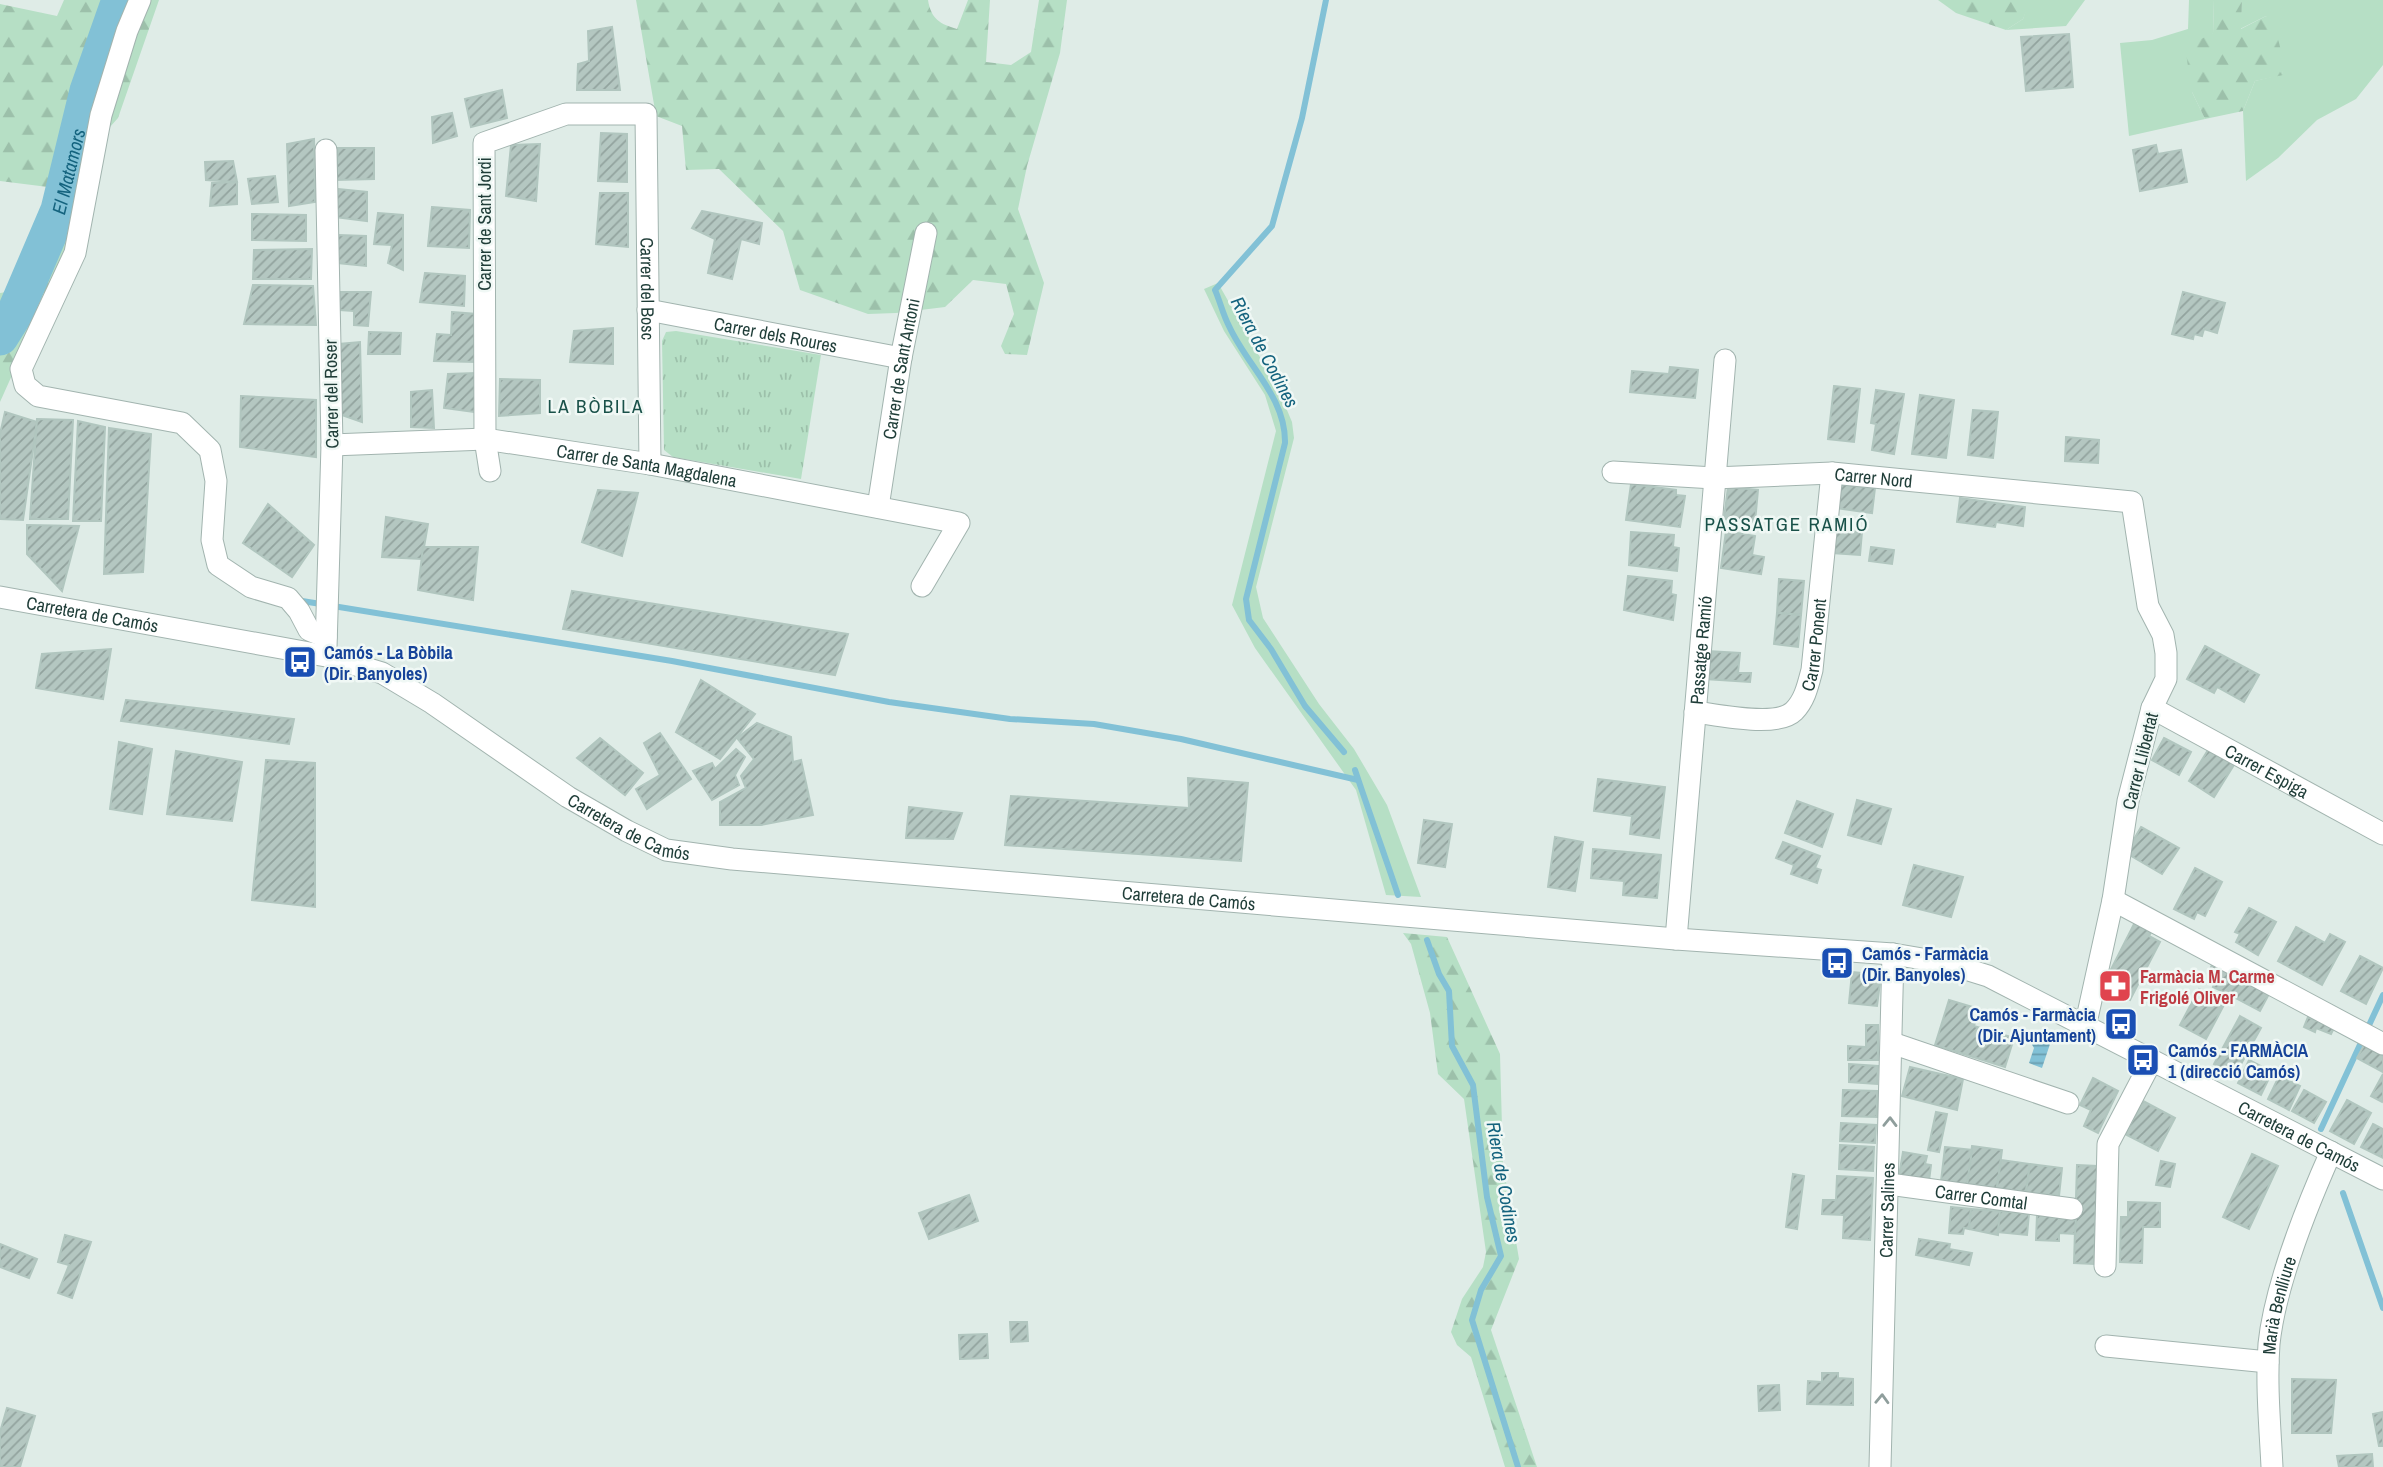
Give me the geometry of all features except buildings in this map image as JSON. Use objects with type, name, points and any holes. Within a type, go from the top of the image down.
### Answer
[{"type":"street","points":[[140,0],[127,31],[101,115],[75,253],[22,369],[25,385],[38,396],[182,423],[210,450],[216,481],[212,540],[218,565],[251,587],[288,598],[299,611],[303,624],[326,640]]},
{"type":"street","name":"Carrer de Sant Jordi","points":[[490,471],[485,439],[484,143],[566,114],[646,114]]},
{"type":"street","name":"Carrer del Bosc","points":[[646,114],[650,464]]},
{"type":"street","name":"Carrer del Roser","points":[[326,150],[332,445],[326,640]]},
{"type":"street","name":"Carrer de Sant Antoni","points":[[878,507],[901,358],[926,233]]},
{"type":"street","name":"Carrer dels Roures","points":[[648,310],[901,358]]},
{"type":"street","name":"Passatge Ramió","points":[[1676,939],[1725,360]]},
{"type":"street","name":"Carrer de Santa Magdalena","points":[[332,445],[485,439],[650,464],[959,523],[922,586]]},
{"type":"street","name":"Carrer Nord","points":[[1613,472],[1714,478],[1832,473],[2132,502]]},
{"type":"street","name":"Carrer Ponent","points":[[1695,712],[1755,719],[1777,718],[1793,713],[1805,696],[1813,656],[1832,473]]},
{"type":"street","name":"Carrer Llibertat","points":[[2086,1023],[2113,900],[2128,801],[2152,708],[2165,679],[2166,653],[2162,635],[2148,606],[2132,502]]},
{"type":"street","name":"Carretera de Camós","points":[[0,597],[294,649],[326,640],[432,704],[568,797],[666,850],[732,859],[1676,939],[1894,954],[1947,962],[1988,976],[2086,1023],[2383,1179]]},
{"type":"street","points":[[294,649],[303,624]]},
{"type":"street","name":"Carrer Espiga","points":[[2152,708],[2383,834]]},
{"type":"street","points":[[2113,900],[2374,1039]]},
{"type":"street","name":"Carrer Salines","points":[[1880,1467],[1894,954]]},
{"type":"street","points":[[1892,1043],[2068,1103]]},
{"type":"street","points":[[2105,1266],[2108,1144],[2152,1060]]},
{"type":"street","name":"Marià Benlliure","points":[[2272,1467],[2268,1362],[2273,1315],[2285,1274],[2332,1152]]},
{"type":"street","name":"Carrer Comtal","points":[[1889,1184],[2072,1209]]},
{"type":"street","points":[[2106,1346],[2268,1362]]},
{"type":"green space","points":[[64,0],[159,0],[118,118],[93,146],[70,246],[0,402],[0,293],[7,292],[41,224],[48,187],[0,181],[0,4],[57,16]]},
{"type":"green space","points":[[636,0],[928,0],[931,12],[937,20],[957,29],[968,0],[990,0],[986,62],[1011,65],[1031,52],[1039,0],[1067,0],[1060,53],[1027,166],[1018,209],[1044,283],[1027,355],[1005,354],[1001,346],[1014,314],[1006,284],[973,280],[945,307],[868,314],[800,290],[783,231],[719,169],[686,170],[682,126],[656,116]]},
{"type":"green space","points":[[1938,0],[2030,2],[2023,19],[2006,30],[1956,13]]},
{"type":"green space","points":[[2029,0],[2085,0],[2066,26],[2006,30],[2023,19]]},
{"type":"green space","points":[[2189,0],[2214,0],[2213,33],[2192,92],[2205,119],[2129,136],[2120,43],[2152,40],[2188,29]]},
{"type":"green space","points":[[2214,0],[2242,0],[2241,29],[2266,16],[2279,44],[2283,75],[2255,81],[2243,111],[2205,119],[2192,92],[2185,47],[2213,33]]},
{"type":"green space","points":[[2242,0],[2383,0],[2383,65],[2356,99],[2317,120],[2278,158],[2246,181],[2243,111],[2255,81],[2283,74],[2266,16],[2240,29]]},
{"type":"green space","points":[[1218,283],[1279,391],[1292,422],[1294,438],[1256,587],[1263,618],[1319,704],[1354,749],[1387,805],[1421,897],[1386,895],[1356,790],[1255,648],[1232,605],[1276,431],[1265,395],[1224,331],[1204,289]]},
{"type":"green space","points":[[676,331],[821,355],[801,479],[673,457],[664,450],[662,341],[666,332]]},
{"type":"green space","points":[[1403,933],[1447,937],[1500,1054],[1503,1164],[1519,1259],[1491,1330],[1537,1467],[1505,1467],[1471,1357],[1457,1345],[1451,1332],[1462,1299],[1483,1267],[1486,1252],[1464,1099],[1438,1074],[1430,1013],[1411,944]]},
{"type":"water","points":[[2031,1032],[2053,1035],[2042,1068],[2029,1063],[2034,1048],[2027,1036]]},
{"type":"waterway","name":"El Matamors","points":[[0,337],[15,313],[59,210],[88,91],[120,0]]},
{"type":"waterway","name":"Riera de Codines","points":[[1326,0],[1302,118],[1272,226],[1215,290],[1229,326],[1272,396],[1284,426],[1285,443],[1246,599],[1249,620],[1271,649],[1305,706],[1344,752]]},
{"type":"waterway","points":[[296,600],[672,661],[889,702],[1010,719],[1094,724],[1181,739],[1358,780]]},
{"type":"waterway","name":"Riera de Codines","points":[[1355,770],[1398,895]]},
{"type":"waterway","name":"Riera de Codines","points":[[1427,940],[1439,974],[1449,991],[1452,1046],[1473,1085],[1487,1197],[1501,1256],[1481,1290],[1472,1320],[1518,1467]]},
{"type":"waterway","points":[[2321,1129],[2383,995]]},
{"type":"waterway","points":[[2343,1193],[2383,1308]]},
{"type":"place","name":"Camós - La Bòbila (Dir. Banyoles)","points":[[300,662]]},
{"type":"place","name":"Camós - Farmàcia (Dir. Banyoles)","points":[[1837,963]]},
{"type":"place","name":"Farmàcia M. Carme Frigolé Oliver","points":[[2115,986]]},
{"type":"place","name":"Camós - Farmàcia (Dir. Ajuntament)","points":[[2121,1024]]},
{"type":"place","name":"Camós - FARMÀCIA 1 (direcció Camós)","points":[[2143,1060]]},
{"type":"district","name":"LA BÒBILA","points":[[596,406]]},
{"type":"district","name":"PASSATGE RAMIÓ","points":[[1787,524]]}]
